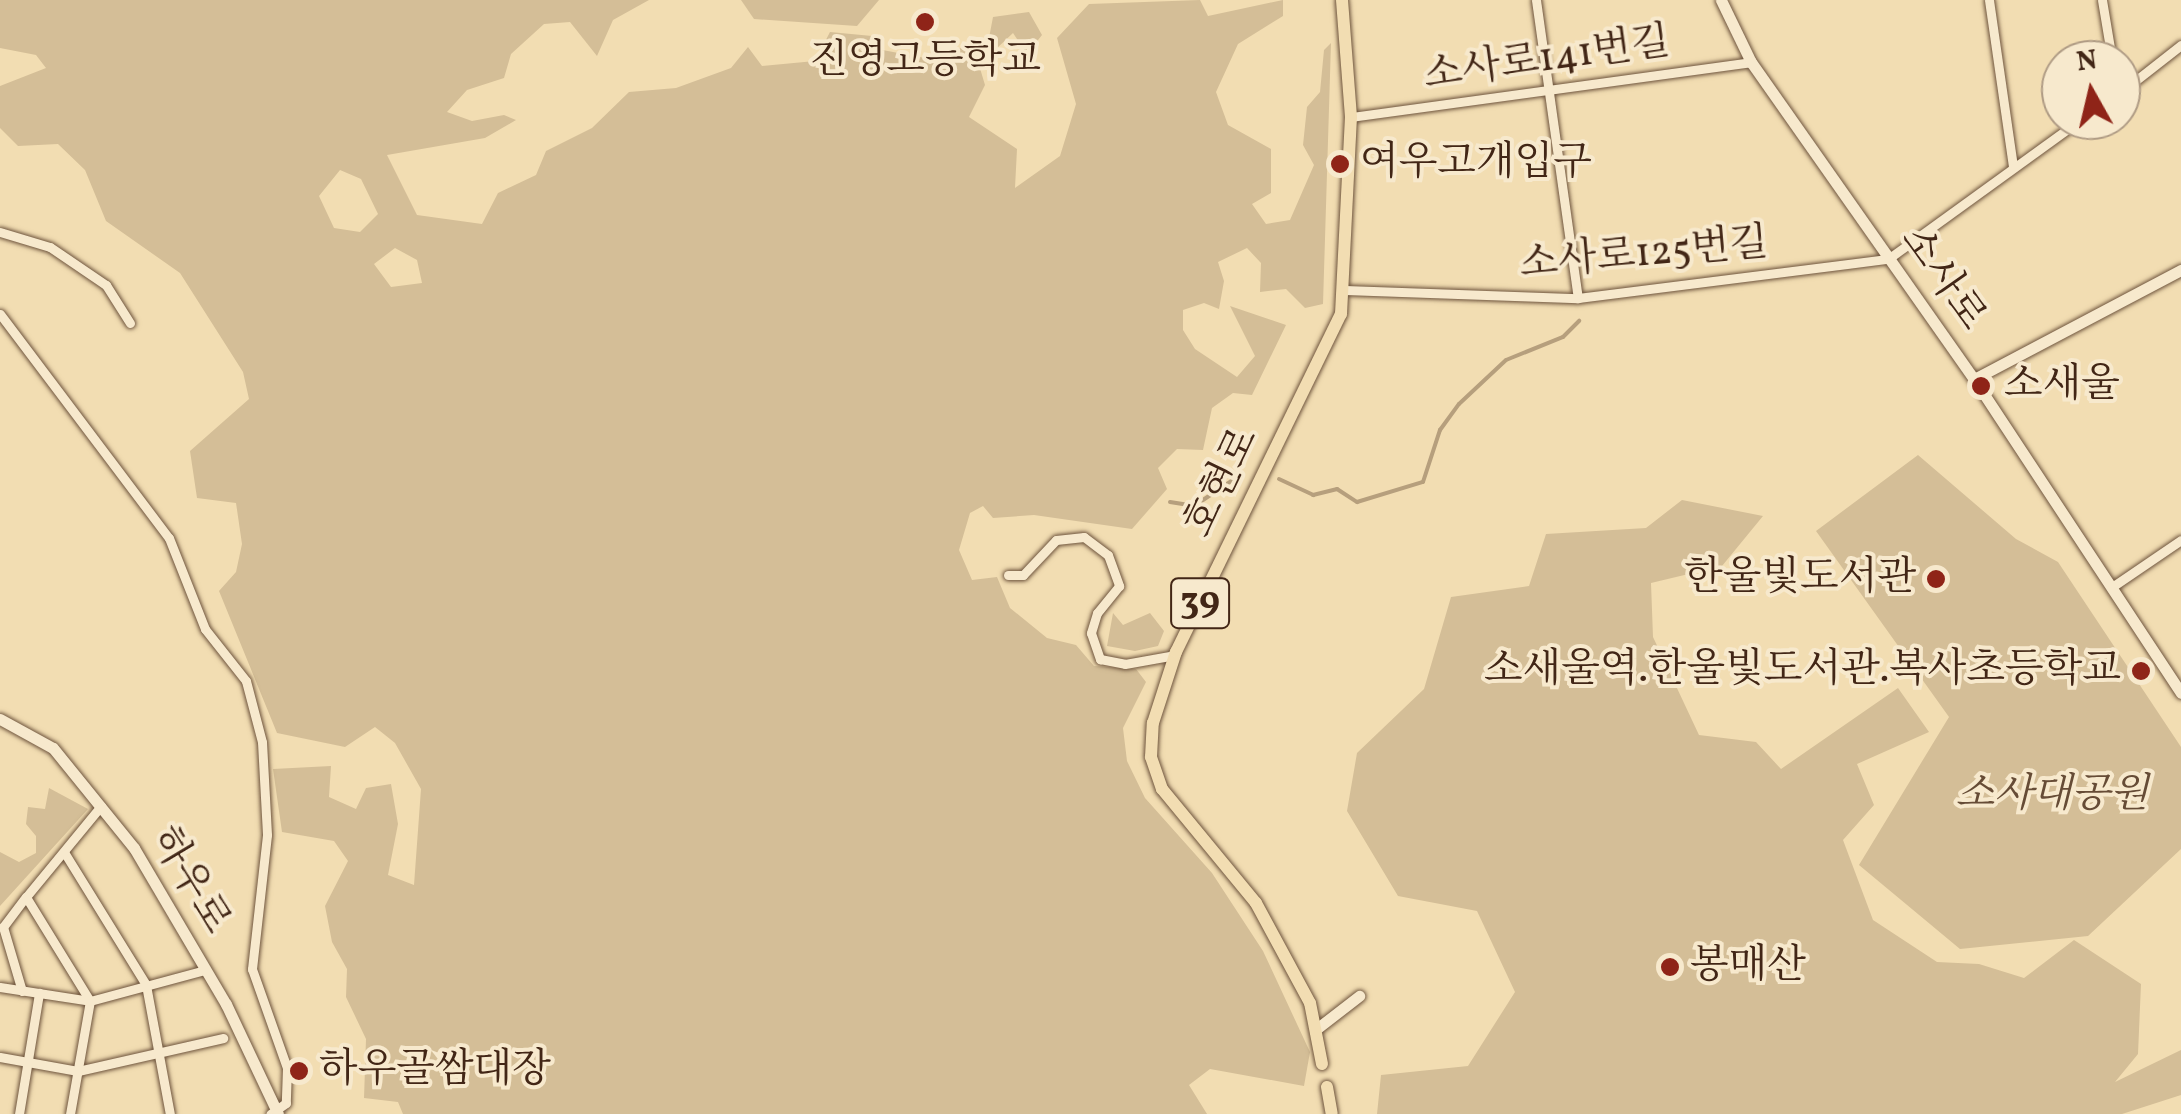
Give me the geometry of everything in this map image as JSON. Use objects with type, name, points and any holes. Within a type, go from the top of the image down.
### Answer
[{"type":"main road","name":"호현로","points":[[1322,1064],[1310,1003],[1256,904],[1162,789],[1151,757],[1153,723],[1176,654],[1328,340],[1345,290],[1351,117],[1342,0]]},
{"type":"main road","points":[[1326,1088],[1332,1114]]},
{"type":"street","points":[[1536,0],[1578,298]]},
{"type":"street","name":"소사로","points":[[1722,0],[1751,62],[1974,379],[2181,693]]},
{"type":"street","points":[[1989,0],[2013,167]]},
{"type":"street","points":[[2102,0],[2109,40]]},
{"type":"street","points":[[2141,76],[2181,45]]},
{"type":"street","name":"소사로141번길","points":[[1351,117],[1751,62]]},
{"type":"street","points":[[1888,259],[2051,140]]},
{"type":"street","points":[[0,232],[50,247],[106,286],[130,323]]},
{"type":"street","name":"소사로125번길","points":[[1345,290],[1578,298],[1888,259]]},
{"type":"street","points":[[1974,379],[2181,270]]},
{"type":"street","points":[[0,314],[169,538],[205,629],[246,681],[262,742],[267,836],[252,969],[287,1068],[286,1102],[275,1113]]},
{"type":"street","points":[[1008,575],[1023,574],[1056,540],[1084,538],[1108,555],[1119,586],[1097,613],[1092,633],[1100,659],[1126,664],[1176,654]]},
{"type":"street","points":[[2112,587],[2181,540]]},
{"type":"street","name":"하우로","points":[[0,719],[52,748],[134,848],[205,970],[275,1113]]},
{"type":"street","points":[[22,991],[3,927],[101,806]]},
{"type":"street","points":[[64,852],[146,985],[170,1114]]},
{"type":"street","points":[[26,897],[90,1001],[70,1114]]},
{"type":"street","points":[[0,988],[90,1001],[205,970]]},
{"type":"street","points":[[19,1114],[40,994]]},
{"type":"street","points":[[1315,1030],[1359,996]]},
{"type":"street","points":[[0,1057],[78,1071],[223,1038]]},
{"type":"green space","points":[[0,0],[649,0],[613,20],[597,56],[570,22],[544,24],[511,54],[504,78],[467,90],[447,112],[472,121],[504,115],[516,120],[485,138],[387,155],[417,215],[482,224],[498,193],[536,175],[546,151],[592,128],[629,92],[676,88],[731,68],[748,47],[762,66],[815,61],[830,32],[872,36],[872,48],[930,59],[989,38],[993,17],[1029,12],[1042,35],[1027,54],[1013,33],[979,65],[985,85],[969,117],[1017,149],[1015,188],[1060,156],[1076,104],[1057,38],[1089,4],[1200,0],[1208,16],[1283,0],[1283,16],[1238,44],[1216,92],[1228,125],[1271,149],[1271,193],[1252,204],[1266,224],[1290,220],[1314,165],[1303,145],[1307,107],[1320,92],[1324,50],[1331,43],[1323,304],[1305,308],[1286,289],[1260,292],[1261,263],[1247,248],[1218,262],[1224,281],[1219,309],[1204,303],[1183,310],[1183,330],[1195,349],[1237,377],[1255,356],[1230,306],[1286,325],[1252,395],[1233,393],[1212,408],[1203,450],[1177,449],[1158,468],[1167,489],[1132,529],[1034,515],[993,518],[983,506],[970,513],[959,550],[972,580],[997,577],[1010,608],[1047,638],[1076,645],[1094,666],[1136,669],[1146,682],[1123,728],[1127,761],[1145,798],[1212,873],[1263,951],[1310,1052],[1304,1086],[1210,1069],[1189,1085],[1207,1114],[403,1114],[398,1102],[364,1098],[366,1039],[346,997],[347,969],[332,942],[325,906],[348,861],[334,841],[282,832],[273,769],[331,766],[329,797],[356,809],[366,788],[391,784],[398,824],[388,875],[414,885],[421,789],[395,743],[375,727],[345,747],[277,733],[219,591],[236,572],[242,544],[236,503],[197,498],[190,451],[249,399],[243,372],[180,273],[106,221],[85,170],[58,144],[18,146],[0,128],[0,86],[46,68],[36,55],[0,48]],"holes":[[[340,170],[361,179],[378,214],[360,232],[334,228],[319,196]],[[395,248],[417,260],[422,283],[391,287],[374,264]]]},
{"type":"green space","points":[[741,0],[879,0],[857,26],[754,19]]},
{"type":"green space","name":"소사대공원","points":[[1918,455],[2016,539],[2058,562],[2181,747],[2181,849],[2088,936],[1960,949],[1859,865],[1949,717],[1816,531]]},
{"type":"green space","points":[[1682,500],[1763,516],[1722,566],[1651,583],[1653,637],[1699,735],[1756,742],[1781,769],[1898,688],[1929,732],[1857,764],[1874,805],[1843,840],[1873,920],[1937,962],[1979,964],[2024,978],[2074,940],[2141,984],[2138,1054],[2115,1082],[2181,1050],[2181,1095],[2122,1114],[1377,1114],[1381,1075],[1468,1066],[1515,992],[1477,911],[1398,896],[1347,811],[1357,753],[1424,689],[1451,597],[1529,586],[1546,534],[1646,528]]},
{"type":"green space","points":[[1113,613],[1123,625],[1150,613],[1164,631],[1158,646],[1135,651],[1107,646]]},
{"type":"green space","points":[[49,788],[88,809],[0,906],[0,852],[19,862],[36,853],[36,836],[26,824],[28,807],[45,809]]},
{"type":"waterway","points":[[1279,479],[1313,495],[1337,489],[1357,502],[1423,482],[1440,430],[1459,404],[1506,360],[1563,337],[1579,321]]},
{"type":"waterway","points":[[1170,502],[1194,506],[1239,476]]},
{"type":"place","name":"진영고등학교","points":[[925,22]]},
{"type":"place","name":"여우고개입구","points":[[1340,164]]},
{"type":"place","name":"소새울","points":[[1981,386]]},
{"type":"place","name":"한울빛도서관","points":[[1936,579]]},
{"type":"place","name":"소새울역.한울빛도서관.복사초등학교","points":[[2141,671]]},
{"type":"place","name":"봉매산","points":[[1670,967]]},
{"type":"place","name":"하우골쌈대장","points":[[299,1071]]}]
